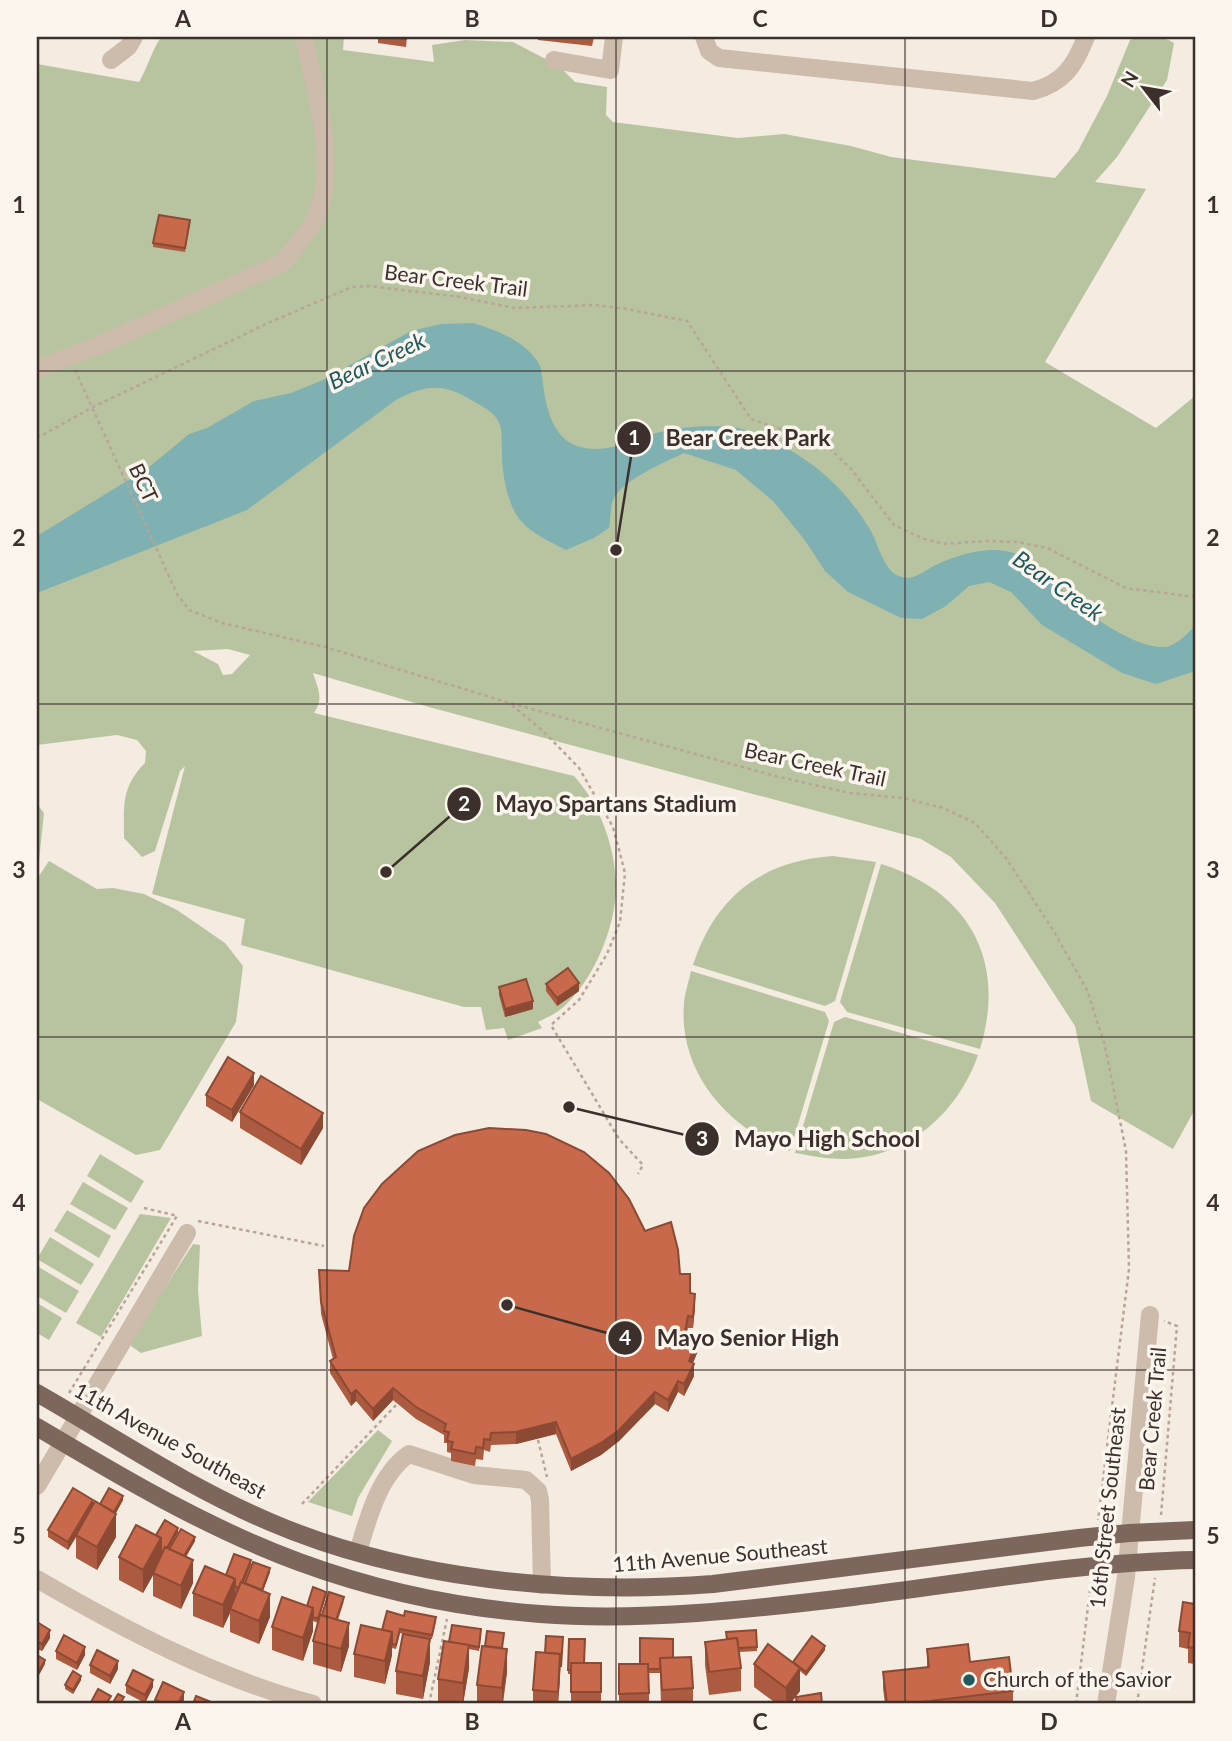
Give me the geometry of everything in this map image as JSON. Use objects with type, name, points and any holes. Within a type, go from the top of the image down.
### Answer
[{"type":"main road","name":"11th Avenue Southeast","points":[[37,1393],[187,1481],[292,1531],[358,1552],[457,1574],[542,1585],[652,1589],[713,1584],[1129,1533],[1195,1530]]},
{"type":"main road","points":[[37,1427],[202,1520],[301,1563],[387,1588],[441,1600],[520,1612],[607,1615],[708,1611],[850,1597],[1127,1563],[1195,1560]]},
{"type":"street","points":[[111,60],[128,47],[134,37]]},
{"type":"street","points":[[37,369],[70,357],[282,262],[301,242],[315,218],[323,189],[325,164],[323,133],[304,37]]},
{"type":"street","points":[[554,60],[610,69],[614,37]]},
{"type":"street","points":[[704,37],[709,51],[719,58],[1033,91],[1051,86],[1062,79],[1086,37]]},
{"type":"street","points":[[37,1486],[189,1223]]},
{"type":"street","name":"16th Street Southeast","points":[[1106,1704],[1127,1563],[1150,1315]]},
{"type":"street","points":[[358,1552],[369,1513],[379,1492],[394,1468],[409,1454],[461,1472],[514,1478],[533,1485],[538,1490],[540,1500],[542,1585]]},
{"type":"street","points":[[37,1579],[126,1629],[188,1659],[264,1689],[313,1704]]},
{"type":"path","name":"Bear Creek Trail","points":[[37,438],[91,408],[266,324],[352,287],[369,286],[460,297],[513,308],[570,305],[627,309],[687,321],[751,419],[825,444],[852,469],[894,525],[924,539],[945,544],[997,541],[1047,548],[1126,588],[1195,597]]},
{"type":"path","name":"BCT","points":[[70,357],[167,570]]},
{"type":"path","name":"Bear Creek Trail","points":[[167,570],[177,594],[189,610],[222,623],[325,647],[775,776],[850,793],[903,798],[943,808],[975,822],[1006,859],[1053,930],[1087,990],[1105,1046],[1126,1152],[1129,1269],[1100,1508]]},
{"type":"path","points":[[510,702],[579,768],[604,809],[616,839],[625,873],[620,922],[598,973],[579,1000],[551,1025],[619,1139],[643,1165],[638,1174]]},
{"type":"path","points":[[144,1208],[177,1216],[189,1223],[324,1246]]},
{"type":"path","points":[[73,1387],[177,1216]]},
{"type":"path","name":"Bear Creek Trail","points":[[1161,1515],[1177,1326]]},
{"type":"path","points":[[302,1504],[397,1404]]},
{"type":"path","points":[[1136,1704],[1156,1575]]},
{"type":"path","points":[[1076,1704],[1092,1580]]},
{"type":"path","points":[[429,1704],[446,1619]]},
{"type":"green space","points":[[1153,36],[1174,43],[1167,80],[1117,157],[1095,182],[1146,189],[1045,362],[1156,428],[1195,396],[1195,1109],[1173,1149],[1091,1101],[1075,1026],[995,903],[951,857],[921,839],[429,707],[313,673],[319,698],[314,713],[574,776],[583,787],[598,813],[609,841],[616,884],[612,917],[601,952],[573,998],[561,1009],[538,1022],[542,1028],[508,1040],[504,1028],[486,1030],[481,1007],[464,1007],[241,945],[245,919],[152,894],[185,766],[180,771],[155,851],[142,857],[124,838],[124,807],[128,789],[145,763],[146,751],[137,740],[117,735],[37,745],[37,64],[139,82],[161,37],[344,37],[343,50],[434,62],[432,45],[465,40],[513,42],[559,66],[575,82],[607,87],[606,115],[613,122],[738,138],[784,134],[851,146],[891,157],[1055,178],[1078,151],[1107,96],[1130,40]],"holes":[[[228,649],[250,655],[232,674],[223,675],[218,664],[193,651]]]},
{"type":"green space","points":[[37,804],[44,813],[37,879]]},
{"type":"green space","points":[[833,856],[876,862],[835,1001],[825,1006],[693,965],[714,920],[744,887],[784,866],[807,859]]},
{"type":"green space","points":[[49,861],[97,889],[113,888],[144,894],[177,910],[225,943],[243,966],[236,1022],[160,1150],[136,1155],[37,1099],[37,879]]},
{"type":"green space","points":[[881,864],[912,876],[937,892],[958,911],[974,934],[984,959],[988,987],[987,1017],[980,1049],[847,1012],[840,1002]]},
{"type":"green space","points":[[691,971],[825,1012],[829,1021],[790,1151],[767,1141],[728,1113],[699,1074],[689,1052],[684,1028],[684,1003]]},
{"type":"green space","points":[[845,1017],[978,1055],[957,1096],[927,1128],[909,1141],[867,1157],[838,1159],[795,1153],[834,1022]]},
{"type":"green space","points":[[100,1154],[144,1181],[131,1203],[87,1176]]},
{"type":"green space","points":[[83,1182],[128,1208],[115,1230],[70,1204]]},
{"type":"green space","points":[[67,1210],[111,1236],[99,1258],[54,1231]]},
{"type":"green space","points":[[140,1214],[171,1218],[101,1337],[76,1323]]},
{"type":"green space","points":[[50,1237],[94,1264],[81,1285],[37,1259]]},
{"type":"green space","points":[[193,1244],[200,1245],[198,1290],[202,1336],[141,1353],[131,1346],[134,1335]]},
{"type":"green space","points":[[37,1266],[79,1291],[66,1313],[37,1296]]},
{"type":"green space","points":[[37,1303],[62,1318],[49,1340],[37,1333]]},
{"type":"green space","points":[[378,1430],[392,1441],[358,1498],[352,1516],[308,1502]]},
{"type":"water","name":"Bear Creek","points":[[473,323],[510,338],[533,356],[541,368],[546,402],[552,420],[568,442],[588,449],[599,449],[664,431],[691,427],[720,426],[744,430],[796,453],[839,488],[872,533],[889,569],[899,576],[915,577],[933,566],[973,552],[1010,552],[1036,565],[1081,607],[1129,638],[1165,647],[1182,639],[1195,626],[1195,671],[1156,684],[1122,673],[1042,625],[1011,592],[989,582],[969,586],[946,606],[922,619],[901,618],[848,592],[825,571],[804,539],[773,501],[736,470],[684,453],[645,472],[626,485],[613,500],[609,528],[566,550],[531,530],[516,515],[505,481],[501,432],[494,415],[456,392],[439,388],[422,389],[396,400],[247,510],[37,593],[37,536],[148,468],[189,434],[207,428],[254,401],[291,393],[323,380],[411,331],[441,324]]},
{"type":"building","points":[[159,215],[190,220],[185,248],[153,243]]},
{"type":"building","points":[[568,968],[579,983],[557,998],[546,984]]},
{"type":"building","points":[[526,979],[533,1001],[505,1009],[499,987]]},
{"type":"building","points":[[228,1057],[254,1073],[232,1110],[206,1095]]},
{"type":"building","points":[[261,1076],[323,1113],[301,1149],[240,1112]]},
{"type":"building","points":[[489,1128],[546,1134],[584,1152],[609,1173],[629,1199],[645,1231],[671,1222],[678,1250],[680,1274],[690,1274],[690,1293],[695,1294],[693,1317],[688,1316],[685,1332],[699,1336],[689,1361],[694,1364],[684,1384],[678,1381],[668,1400],[655,1392],[619,1430],[571,1459],[556,1422],[516,1432],[491,1433],[490,1440],[484,1439],[483,1448],[476,1447],[475,1454],[451,1449],[453,1442],[447,1441],[449,1432],[444,1431],[446,1424],[416,1407],[393,1388],[373,1409],[356,1390],[351,1394],[330,1361],[336,1357],[321,1302],[319,1270],[349,1271],[354,1236],[364,1208],[382,1184],[418,1151],[455,1135]]},
{"type":"building","points":[[73,1488],[93,1500],[68,1542],[48,1530]]},
{"type":"building","points":[[109,1488],[123,1496],[114,1512],[100,1504]]},
{"type":"building","points":[[95,1501],[116,1514],[97,1547],[76,1535]]},
{"type":"building","points":[[165,1520],[178,1528],[162,1554],[161,1538],[156,1535]]},
{"type":"building","points":[[136,1525],[161,1538],[143,1570],[119,1557]]},
{"type":"building","points":[[181,1529],[195,1537],[184,1556],[169,1549]]},
{"type":"building","points":[[165,1547],[193,1560],[181,1586],[153,1573]]},
{"type":"building","points":[[234,1554],[251,1560],[239,1588],[235,1587],[235,1579],[226,1575]]},
{"type":"building","points":[[253,1562],[270,1568],[262,1590],[245,1583]]},
{"type":"building","points":[[205,1566],[235,1579],[223,1605],[193,1593]]},
{"type":"building","points":[[241,1582],[270,1594],[259,1621],[230,1609]]},
{"type":"building","points":[[313,1587],[326,1592],[318,1619],[313,1617],[313,1608],[307,1606]]},
{"type":"building","points":[[329,1592],[344,1597],[336,1620],[322,1615]]},
{"type":"building","points":[[282,1597],[313,1608],[303,1638],[272,1627]]},
{"type":"building","points":[[1183,1602],[1195,1604],[1195,1648],[1188,1647],[1190,1633],[1179,1631]]},
{"type":"building","points":[[387,1611],[404,1616],[405,1611],[436,1617],[432,1635],[400,1629],[396,1645],[392,1644],[392,1632],[382,1630]]},
{"type":"building","points":[[320,1615],[349,1623],[341,1649],[313,1641]]},
{"type":"building","points":[[37,1622],[50,1630],[42,1644],[37,1641]]},
{"type":"building","points":[[361,1625],[392,1632],[385,1661],[354,1654]]},
{"type":"building","points":[[452,1625],[481,1629],[479,1647],[449,1642]]},
{"type":"building","points":[[756,1630],[757,1647],[738,1648],[737,1638],[727,1639],[726,1632]]},
{"type":"building","points":[[487,1631],[504,1633],[502,1648],[485,1646]]},
{"type":"building","points":[[403,1634],[430,1639],[423,1676],[396,1671]]},
{"type":"building","points":[[64,1635],[85,1647],[77,1663],[56,1651]]},
{"type":"building","points":[[546,1636],[563,1637],[561,1667],[560,1654],[545,1653]]},
{"type":"building","points":[[812,1636],[825,1646],[806,1672],[793,1662]]},
{"type":"building","points":[[640,1638],[673,1639],[673,1658],[660,1658],[660,1669],[648,1669],[648,1664],[640,1664]]},
{"type":"building","points":[[737,1638],[741,1668],[709,1672],[705,1642]]},
{"type":"building","points":[[569,1639],[585,1639],[584,1663],[571,1663],[571,1670],[568,1670]]},
{"type":"building","points":[[444,1641],[469,1645],[463,1683],[438,1679]]},
{"type":"building","points":[[768,1644],[800,1668],[786,1688],[754,1664]]},
{"type":"building","points":[[968,1644],[970,1662],[1009,1657],[1013,1691],[887,1704],[883,1672],[929,1667],[927,1649]]},
{"type":"building","points":[[482,1646],[507,1649],[502,1688],[477,1685]]},
{"type":"building","points":[[97,1650],[118,1661],[110,1676],[90,1665]]},
{"type":"building","points":[[536,1652],[560,1654],[558,1692],[533,1690]]},
{"type":"building","points":[[37,1655],[45,1660],[38,1673],[37,1673]]},
{"type":"building","points":[[691,1657],[693,1688],[662,1690],[660,1658]]},
{"type":"building","points":[[571,1663],[601,1663],[601,1692],[571,1692]]},
{"type":"building","points":[[619,1664],[648,1664],[649,1693],[619,1694]]},
{"type":"building","points":[[133,1670],[153,1680],[145,1695],[126,1685]]},
{"type":"building","points":[[73,1671],[81,1676],[73,1690],[65,1685]]},
{"type":"building","points":[[163,1682],[184,1692],[178,1704],[165,1704],[155,1700]]},
{"type":"building","points":[[98,1689],[111,1696],[106,1704],[90,1704]]},
{"type":"building","points":[[821,1693],[822,1704],[797,1704],[796,1697]]},
{"type":"building","points":[[118,1694],[124,1697],[120,1704],[112,1704]]},
{"type":"building","points":[[196,1696],[216,1704],[193,1704]]},
{"type":"place","name":"Bear Creek Park","points":[[616,550]]},
{"type":"place","name":"Mayo Spartans Stadium","points":[[386,872]]},
{"type":"place","name":"Mayo High School","points":[[569,1107]]},
{"type":"place","name":"Mayo Senior High","points":[[507,1305]]},
{"type":"place","name":"Church of the Savior","points":[[969,1680]]}]
